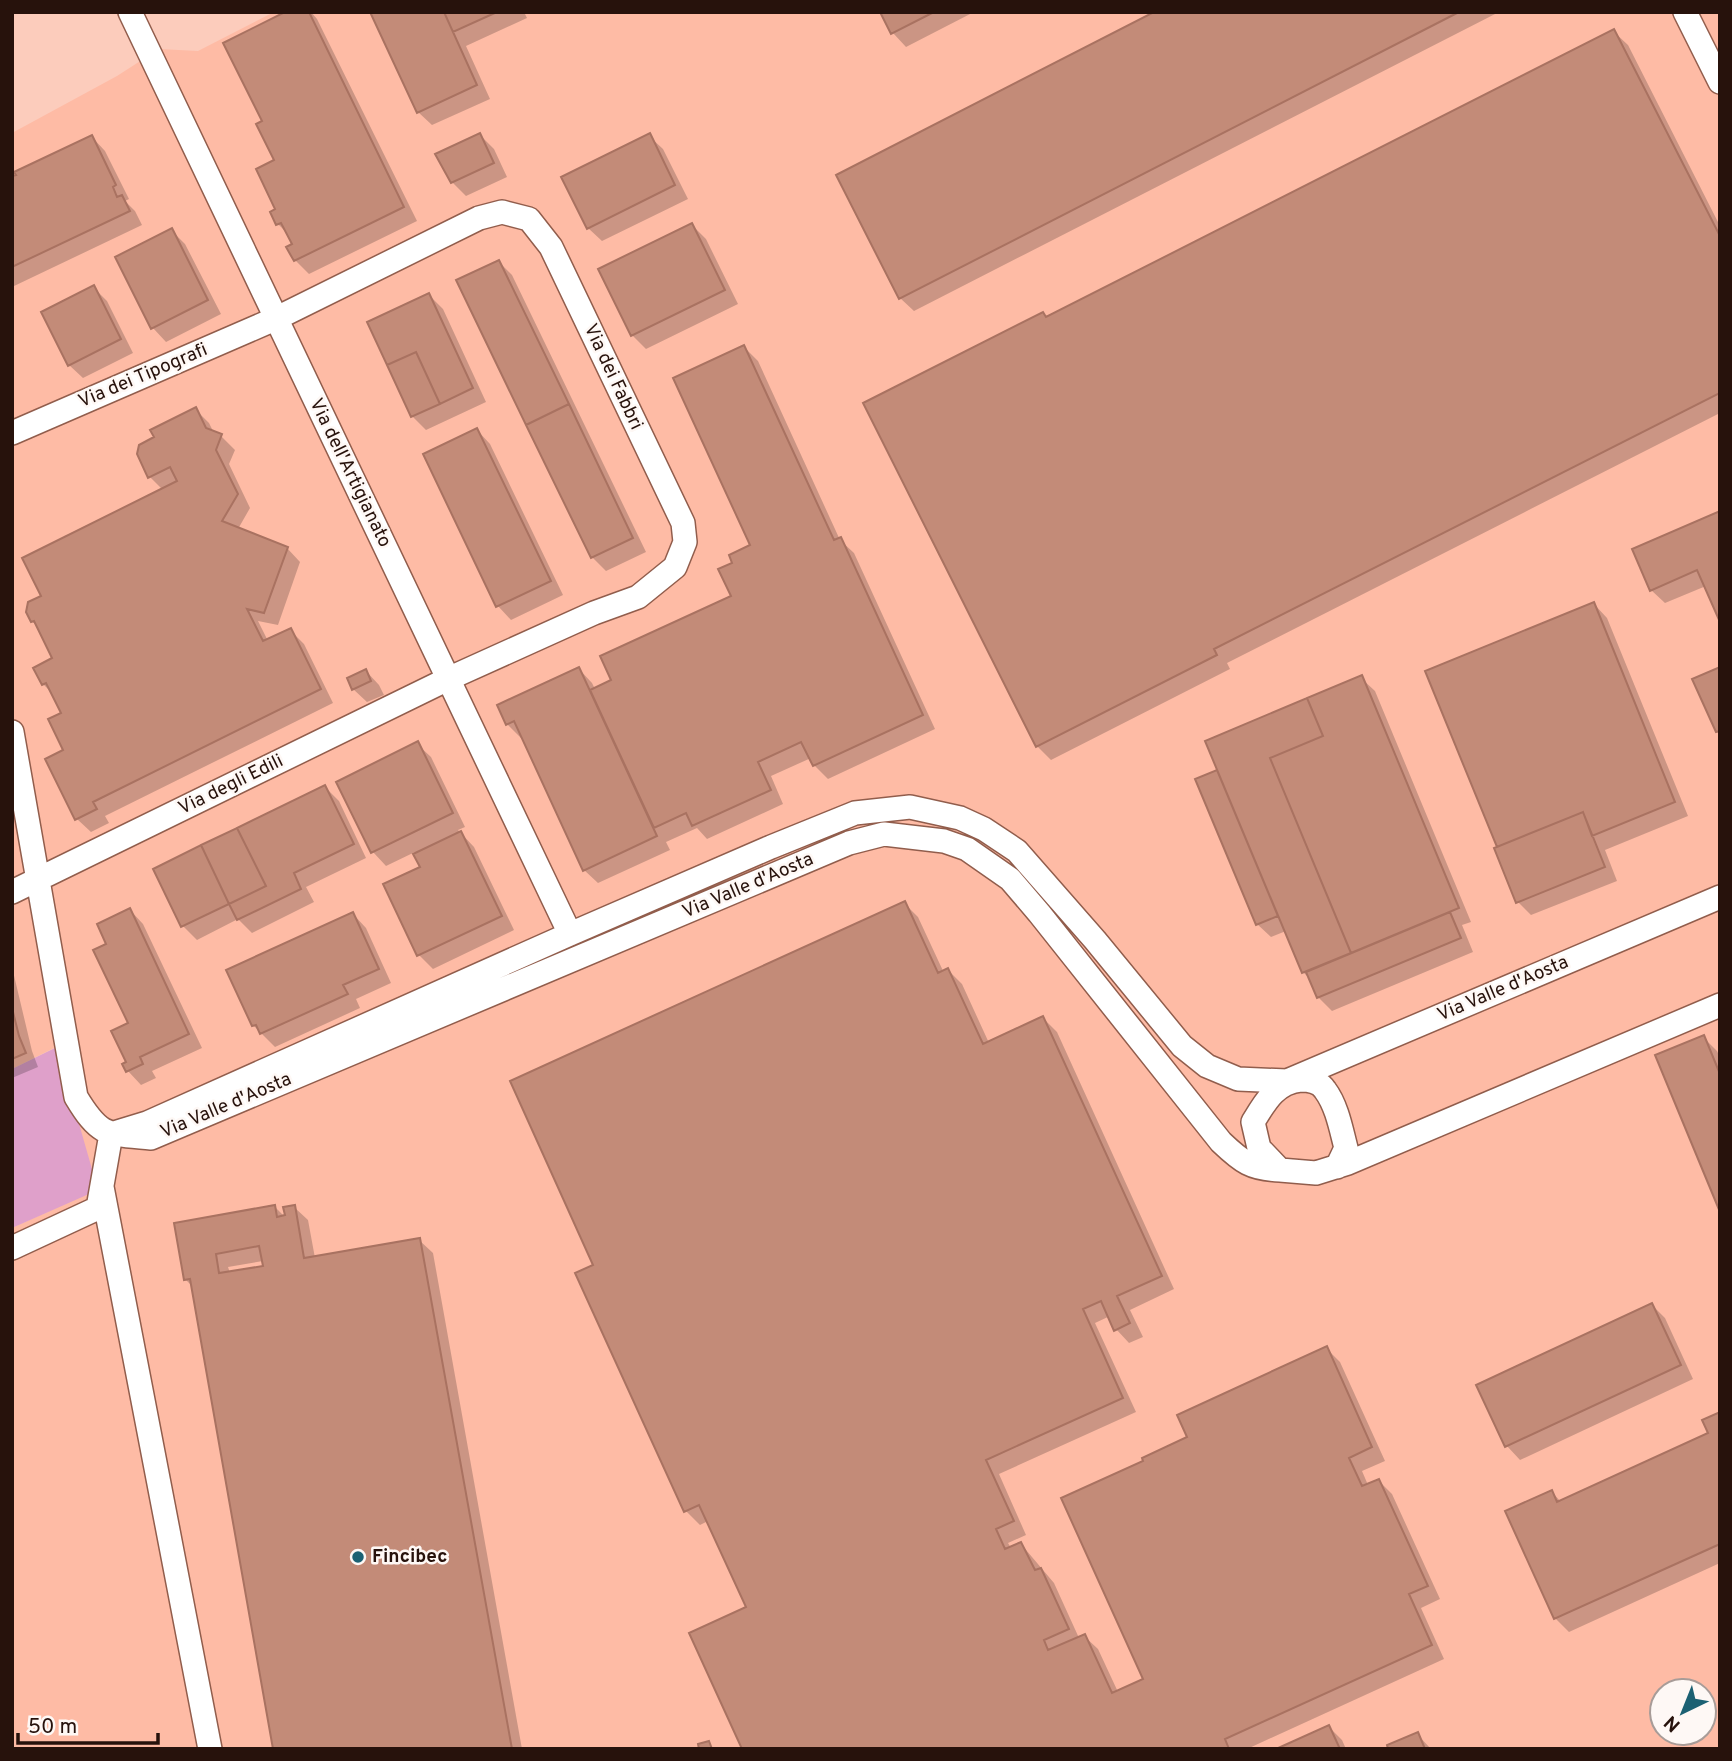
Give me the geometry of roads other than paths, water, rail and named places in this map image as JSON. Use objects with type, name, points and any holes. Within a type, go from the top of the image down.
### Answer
[{"type":"street","name":"Via dell'Artigianato","points":[[130,12],[570,934]]},
{"type":"street","points":[[1685,12],[1720,82]]},
{"type":"street","name":"Via dei Fabbri","points":[[275,319],[479,218],[502,212],[529,219],[551,247],[682,523],[685,542],[675,567],[638,597],[594,613],[450,678]]},
{"type":"street","name":"Via dei Tipografi","points":[[12,433],[275,319]]},
{"type":"street","name":"Via degli Edili","points":[[12,892],[450,678]]},
{"type":"street","points":[[12,732],[76,1097],[91,1121],[111,1134],[98,1208],[12,1248]]},
{"type":"street","name":"Via Valle d'Aosta","points":[[111,1134],[147,1123],[570,934],[855,813],[910,807],[960,818],[984,829],[1017,851],[1182,1046],[1207,1066],[1238,1079],[1287,1082],[1310,1080],[1325,1089],[1339,1120],[1346,1148],[1337,1167]]},
{"type":"street","name":"Via Valle d'Aosta","points":[[111,1134],[151,1138],[849,843],[884,834],[944,841],[967,849],[1010,879],[1221,1142],[1238,1157],[1259,1169],[1316,1173],[1337,1167],[1720,1005]]},
{"type":"street","name":"Via Valle d'Aosta","points":[[1280,1170],[1259,1148],[1253,1122],[1265,1100],[1287,1082],[1720,897]]},
{"type":"street","points":[[102,1187],[211,1749]]},
{"type":"place","name":"Fincibec","points":[[358,1557]]}]
